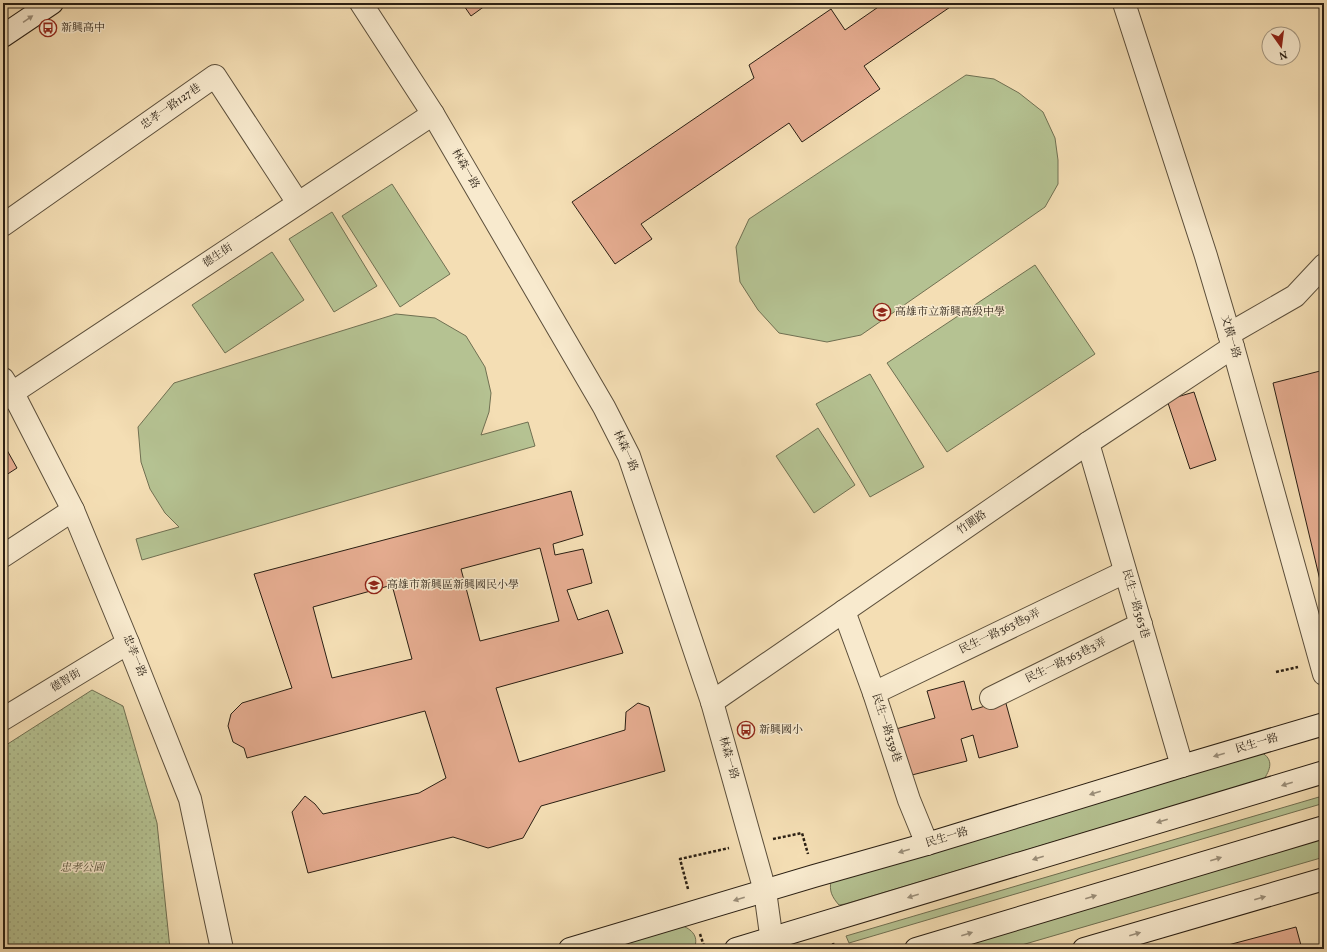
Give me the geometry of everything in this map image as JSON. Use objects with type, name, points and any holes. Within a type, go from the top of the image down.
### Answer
[{"type":"street","points":[[3,36],[52,3]]},
{"type":"street","name":"林森一路","points":[[361,3],[433,114],[596,394],[629,456],[712,702],[765,891],[772,944]]},
{"type":"street","name":"文橫一路","points":[[1124,3],[1206,256],[1324,674]]},
{"type":"street","name":"忠孝一路127巷","points":[[3,225],[215,76],[298,203]]},
{"type":"street","name":"德生街","points":[[6,390],[298,203],[433,114]]},
{"type":"street","name":"竹圍路","points":[[712,702],[1088,443],[1295,296],[1324,265]]},
{"type":"street","name":"忠孝一路","points":[[6,390],[73,510],[190,799],[222,949]]},
{"type":"street","name":"民生一路363巷","points":[[1088,443],[1182,766]]},
{"type":"street","points":[[3,556],[73,510]]},
{"type":"street","name":"民生一路363巷9弄","points":[[874,693],[1126,572]]},
{"type":"street","name":"民生一路339巷","points":[[844,611],[874,693],[909,800],[927,844]]},
{"type":"street","name":"民生一路363巷3弄","points":[[991,698],[1141,624]]},
{"type":"street","name":"德智街","points":[[3,719],[128,643]]},
{"type":"street","name":"民生一路","points":[[570,949],[927,844],[1324,724]]},
{"type":"street","points":[[736,949],[772,944],[1324,772]]},
{"type":"street","points":[[916,949],[1324,827]]},
{"type":"street","points":[[1084,949],[1324,879]]},
{"type":"green space","points":[[966,75],[994,79],[1019,93],[1043,112],[1055,138],[1058,160],[1058,184],[1045,207],[861,335],[827,342],[779,333],[758,310],[740,282],[736,247],[749,219]]},
{"type":"green space","points":[[392,184],[450,274],[400,307],[342,216]]},
{"type":"green space","points":[[332,212],[377,286],[334,312],[289,239]]},
{"type":"green space","points":[[272,252],[304,300],[225,353],[192,305]]},
{"type":"green space","points":[[1035,265],[1095,354],[947,452],[887,363]]},
{"type":"green space","points":[[396,314],[435,318],[466,336],[485,367],[491,393],[489,412],[481,435],[528,422],[535,446],[142,560],[136,539],[179,527],[165,513],[150,489],[141,462],[138,427],[174,383]]},
{"type":"green space","points":[[870,374],[924,467],[870,497],[816,404]]},
{"type":"green space","points":[[818,428],[855,485],[814,513],[776,456]]},
{"type":"green space","name":"忠孝公園","points":[[92,690],[123,706],[157,823],[170,949],[3,949],[3,747]]},
{"type":"green space","points":[[1259,751],[1267,757],[1270,763],[1269,771],[1264,779],[845,904],[839,905],[830,888],[831,881]]},
{"type":"green space","points":[[1319,797],[1321,804],[849,943],[846,936]]},
{"type":"green space","points":[[1324,832],[1324,857],[1008,949],[933,949]]},
{"type":"green space","points":[[678,924],[690,930],[695,936],[696,944],[694,949],[592,949]]},
{"type":"building","points":[[462,3],[489,3],[471,16]]},
{"type":"building","points":[[884,3],[956,3],[864,66],[880,89],[802,142],[789,123],[641,224],[652,239],[615,264],[572,202],[754,78],[749,65],[831,9],[845,30]]},
{"type":"building","points":[[1324,370],[1324,597],[1273,383]]},
{"type":"building","points":[[1194,392],[1216,460],[1190,469],[1167,400]]},
{"type":"building","points":[[3,443],[17,468],[3,477]]},
{"type":"building","points":[[571,491],[583,535],[553,544],[555,555],[583,549],[592,583],[567,590],[578,620],[608,610],[623,653],[496,688],[519,762],[625,730],[626,712],[638,703],[649,707],[665,771],[541,806],[523,838],[488,848],[453,837],[308,873],[292,812],[305,796],[315,804],[323,814],[419,793],[446,778],[425,711],[247,758],[244,748],[233,742],[228,726],[231,714],[242,703],[292,688],[254,574]],"holes":[[[540,548],[559,621],[480,641],[461,569]],[[392,585],[412,659],[332,678],[313,607]]]},
{"type":"building","points":[[964,681],[972,710],[1005,700],[1018,747],[979,758],[973,735],[961,739],[967,761],[908,776],[896,729],[935,718],[927,691]]},
{"type":"building","points":[[1296,927],[1302,949],[1213,949]]},
{"type":"place","name":"新興高中","points":[[48,28]]},
{"type":"place","name":"高雄市立新興高級中學","points":[[882,312]]},
{"type":"place","name":"高雄市新興區新興國民小學","points":[[374,585]]},
{"type":"place","name":"新興國小","points":[[746,730]]}]
